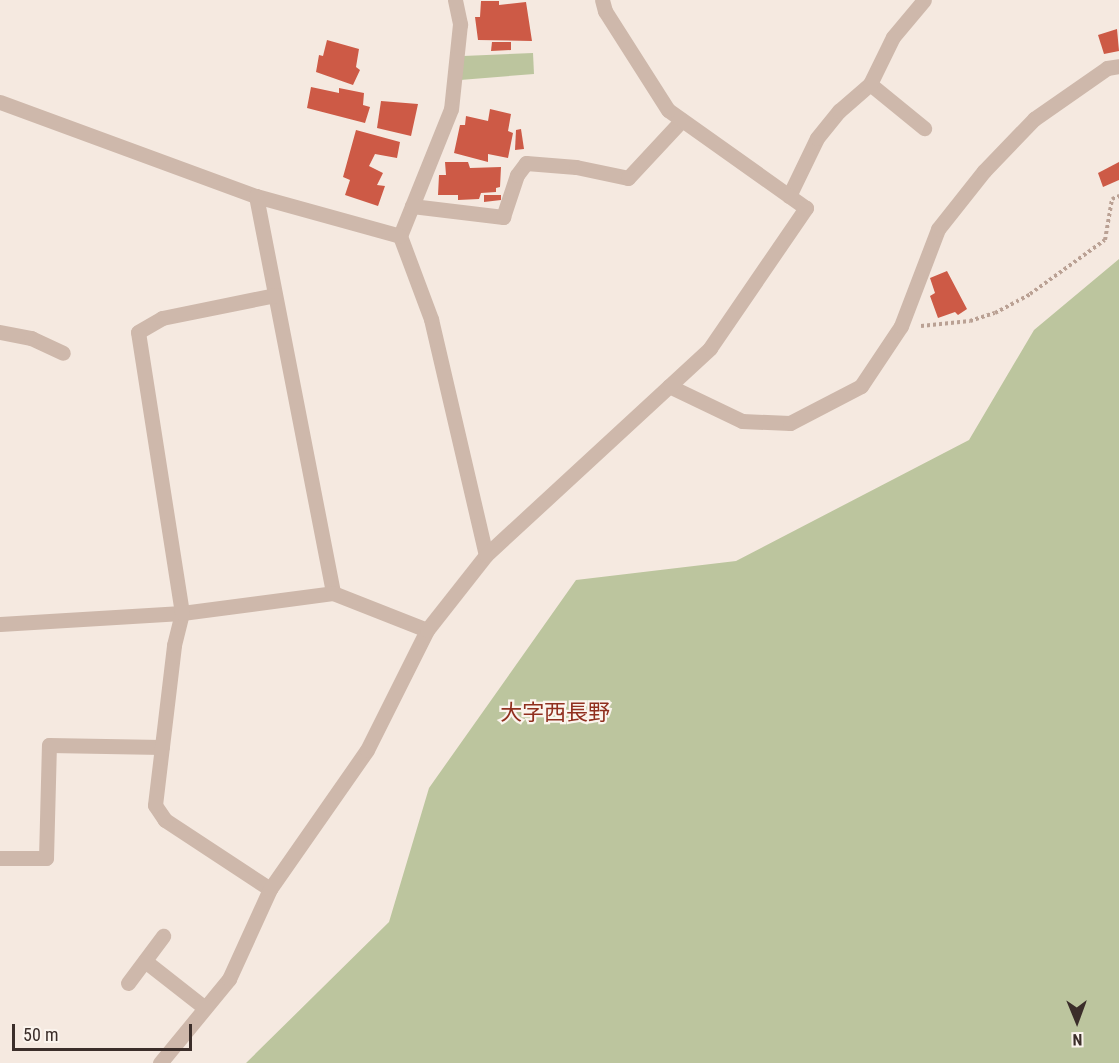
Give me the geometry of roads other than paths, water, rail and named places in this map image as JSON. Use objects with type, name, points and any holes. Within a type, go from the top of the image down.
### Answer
[{"type":"street","points":[[455,0],[460,24],[451,109],[400,236],[431,319],[486,555]]},
{"type":"street","points":[[160,1063],[229,979],[270,889],[367,750],[427,630],[486,555],[710,348],[806,208],[668,110],[606,11],[602,0]]},
{"type":"street","points":[[789,196],[817,138],[839,111],[870,84],[893,37],[924,0]]},
{"type":"street","points":[[669,386],[742,421],[790,423],[861,386],[900,326],[938,229],[984,171],[1034,119],[1107,68],[1119,66]]},
{"type":"street","points":[[870,84],[924,128]]},
{"type":"street","points":[[0,102],[256,196],[400,236]]},
{"type":"street","points":[[412,206],[503,217],[517,175],[526,163],[576,167],[628,178],[682,120]]},
{"type":"street","points":[[256,196],[333,592]]},
{"type":"street","points":[[270,889],[165,820],[155,805],[174,645],[182,613],[138,332],[162,318],[275,295]]},
{"type":"street","points":[[0,332],[32,338],[63,353]]},
{"type":"street","points":[[0,624],[182,613],[333,592],[427,630]]},
{"type":"street","points":[[0,858],[46,858],[49,745],[162,747]]},
{"type":"street","points":[[128,983],[163,936]]},
{"type":"street","points":[[146,961],[205,1008]]},
{"type":"district","name":"大字西長野","points":[[555,713]]}]
